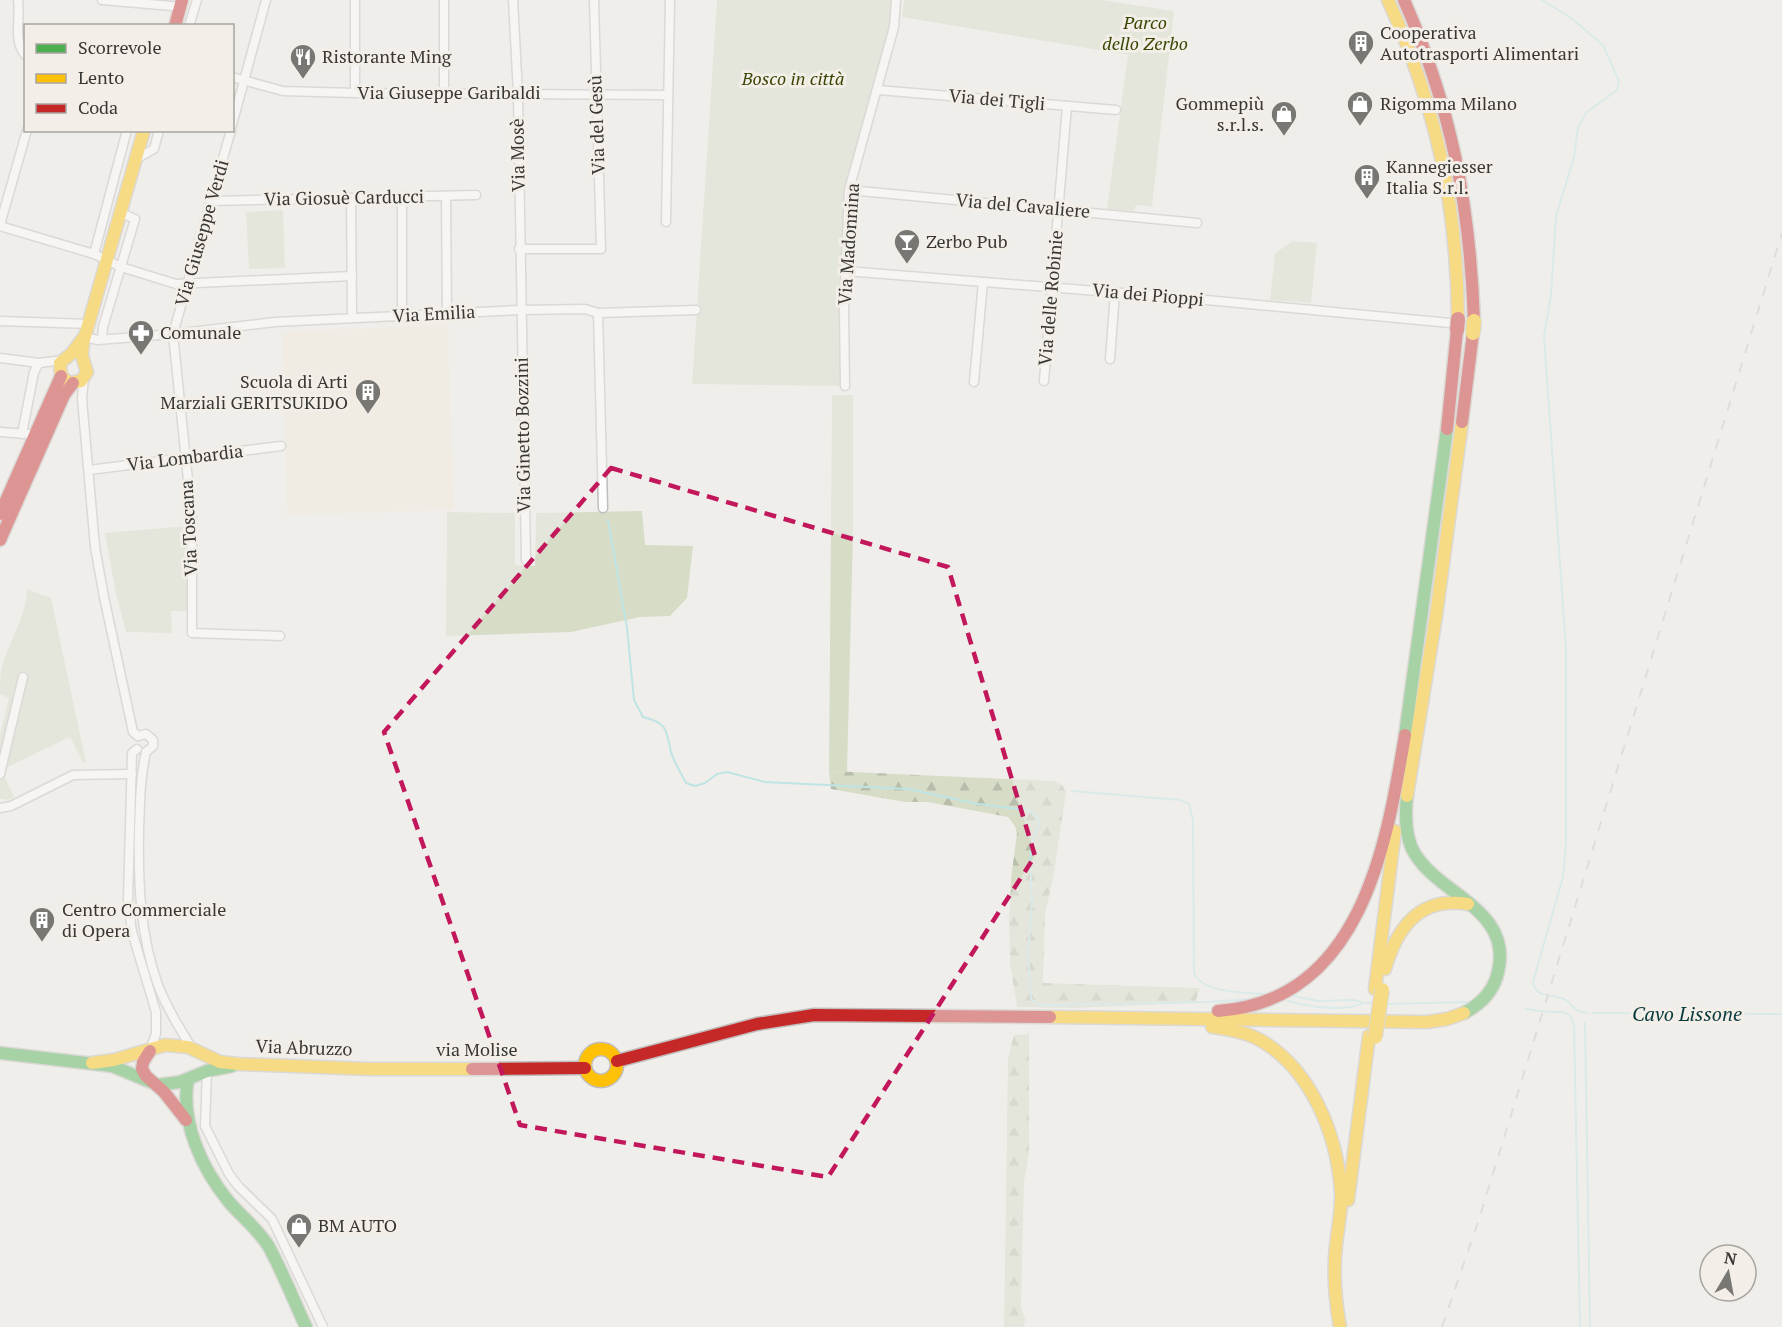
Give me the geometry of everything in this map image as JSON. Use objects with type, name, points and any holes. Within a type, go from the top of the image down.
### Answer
[{"type":"main road","points":[[617,1061],[757,1023],[814,1015],[1407,1022],[1446,1020],[1462,1015],[1484,999],[1497,978],[1500,964],[1498,940],[1490,922],[1478,908],[1442,885],[1427,871],[1416,858],[1407,833],[1408,785],[1455,324],[1456,241],[1446,167],[1419,72],[1388,0]]},
{"type":"main road","points":[[1341,1327],[1343,1239],[1365,1067],[1372,1036],[1378,989],[1390,862],[1473,327],[1472,257],[1459,165],[1432,68],[1404,0]]},
{"type":"main road","points":[[175,24],[177,3]]},
{"type":"main road","points":[[0,514],[34,436],[64,395],[70,379],[87,370],[81,353],[100,257],[121,213],[143,132]]},
{"type":"main road","points":[[70,379],[59,367],[86,331]]},
{"type":"main road","points":[[66,358],[76,355],[83,359]]},
{"type":"main road","points":[[0,540],[34,436]]},
{"type":"main road","points":[[1083,1017],[1140,1011],[1229,1011],[1274,999],[1307,980],[1344,938],[1369,888],[1388,825],[1417,698]]},
{"type":"main road","points":[[1378,989],[1389,954],[1399,933],[1419,912],[1438,903],[1458,901],[1478,908]]},
{"type":"main road","points":[[1083,1017],[1124,1025],[1228,1029],[1260,1040],[1276,1050],[1298,1072],[1324,1122],[1339,1172],[1341,1209],[1334,1293],[1341,1327]]},
{"type":"main road","points":[[4,1052],[92,1063],[125,1070],[152,1082],[167,1085],[188,1079],[194,1073],[196,1065],[193,1050],[188,1047],[165,1045],[114,1060],[92,1063]]},
{"type":"main road","points":[[599,1048],[609,1050],[618,1066],[614,1076],[605,1081],[590,1077],[585,1068],[586,1057],[599,1048]]},
{"type":"main road","name":"Via Abruzzo","points":[[193,1050],[220,1062],[239,1064],[369,1068]]},
{"type":"main road","points":[[150,1051],[143,1062],[142,1069],[164,1092],[188,1124],[210,1178],[231,1204],[245,1216],[267,1246],[306,1327]]},
{"type":"main road","name":"Via Abruzzo","points":[[188,1079],[207,1071],[239,1064]]},
{"type":"main road","name":"via Molise","points":[[369,1068],[585,1068]]},
{"type":"main road","points":[[188,1079],[185,1095],[188,1124]]},
{"type":"street","points":[[18,0],[20,11],[18,44],[24,53]]},
{"type":"street","points":[[102,0],[177,3]]},
{"type":"street","points":[[190,24],[197,0]]},
{"type":"street","points":[[234,118],[266,0]]},
{"type":"street","points":[[355,0],[355,93]]},
{"type":"street","points":[[444,0],[444,94]]},
{"type":"street","name":"Via Mosè","points":[[513,0],[518,94],[520,310]]},
{"type":"street","name":"Via del Gesù","points":[[519,249],[601,249],[594,0]]},
{"type":"street","points":[[666,222],[670,0]]},
{"type":"street","name":"Via Madonnina","points":[[845,386],[849,190],[894,27],[896,0]]},
{"type":"street","name":"Via Giuseppe Garibaldi","points":[[234,77],[283,91],[668,94]]},
{"type":"street","name":"Via dei Tigli","points":[[878,90],[1116,110]]},
{"type":"street","name":"Via delle Robinie","points":[[1044,381],[1067,106]]},
{"type":"street","points":[[26,132],[0,226],[100,257],[121,267],[176,284],[352,276]]},
{"type":"street","points":[[100,257],[128,132]]},
{"type":"street","points":[[136,159],[154,149],[158,132]]},
{"type":"street","name":"Via Giuseppe Verdi","points":[[173,334],[230,132]]},
{"type":"street","name":"Via del Cavaliere","points":[[849,190],[1197,223]]},
{"type":"street","name":"Via Giosuè Carducci","points":[[212,201],[476,195]]},
{"type":"street","points":[[402,196],[402,316]]},
{"type":"street","points":[[446,196],[447,314]]},
{"type":"street","points":[[351,198],[352,318]]},
{"type":"street","points":[[102,339],[104,324],[135,219],[121,213]]},
{"type":"street","name":"Via dei Pioppi","points":[[846,271],[1115,292],[1455,324]]},
{"type":"street","points":[[974,382],[983,282]]},
{"type":"street","points":[[1110,359],[1115,292]]},
{"type":"street","name":"Via Emilia","points":[[0,321],[86,331],[102,339],[173,334],[275,322],[352,318],[520,310],[585,309],[598,313],[696,310]]},
{"type":"street","name":"Via Ginetto Bozzini","points":[[520,310],[525,560]]},
{"type":"street","points":[[598,313],[603,508]]},
{"type":"street","name":"Via Toscana","points":[[173,334],[192,519],[192,633],[280,636]]},
{"type":"street","points":[[0,358],[39,363],[70,379],[80,390],[95,547],[133,732],[138,736]]},
{"type":"street","points":[[39,363],[66,358]]},
{"type":"street","points":[[0,432],[34,436],[34,372],[39,363]]},
{"type":"street","name":"Via Lombardia","points":[[89,470],[281,446]]},
{"type":"street","points":[[0,774],[23,677]]},
{"type":"street","points":[[150,1051],[156,1034],[156,1012],[132,932],[128,901],[132,753],[141,751],[153,747],[152,739],[146,734],[138,736],[135,742],[141,751],[139,899],[151,961],[158,984],[175,1020],[193,1050]]},
{"type":"street","points":[[0,808],[11,806],[73,775],[132,774]]},
{"type":"street","points":[[207,1071],[205,1126],[229,1174],[272,1219],[323,1327]]},
{"type":"highlighted area","points":[[611,468],[948,567],[1035,856],[828,1177],[520,1125],[384,732]]},
{"type":"shaded area","points":[[448,325],[454,510],[287,515],[282,331]]},
{"type":"green space","name":"Bosco in città","points":[[717,0],[892,0],[890,25],[845,185],[840,386],[692,384]]},
{"type":"green space","name":"Parco dello Zerbo","points":[[904,0],[1101,0],[1174,11],[1152,207],[1136,205],[1134,211],[1107,209],[1128,55],[902,17]]},
{"type":"green space","points":[[283,210],[285,268],[249,269],[246,212]]},
{"type":"green space","points":[[1293,241],[1317,243],[1311,303],[1270,300],[1275,253]]},
{"type":"green space","points":[[832,395],[853,395],[853,531],[847,772],[829,771]]},
{"type":"green space","points":[[642,511],[645,545],[693,546],[687,598],[670,616],[640,617],[571,632],[446,636],[447,512],[515,513],[515,565],[535,566],[536,513]]},
{"type":"green space","points":[[187,526],[187,611],[171,611],[172,633],[126,632],[116,594],[105,533]]},
{"type":"green space","points":[[27,589],[51,598],[86,762],[83,763],[70,737],[8,767],[5,778],[14,797],[8,800],[0,799],[0,735],[9,698],[0,694],[1,673],[24,610]]},
{"type":"green space","points":[[829,771],[1054,781],[1062,785],[1066,792],[1054,873],[1045,915],[1043,983],[1200,988],[1195,1003],[1072,1008],[1017,1007],[1010,963],[1009,920],[1017,833],[1008,817],[928,802],[905,802],[831,789]]},
{"type":"green space","points":[[1029,1034],[1029,1154],[1024,1182],[1021,1307],[1025,1318],[1024,1327],[1004,1327],[1008,1058],[1014,1035]]},
{"type":"waterway","points":[[1542,0],[1571,18],[1603,45],[1619,81],[1617,90],[1586,113],[1578,128],[1574,157],[1556,216],[1551,295],[1544,336],[1566,649],[1566,842],[1563,877],[1533,982],[1535,988],[1542,994],[1566,1000],[1576,1010],[1587,1013]]},
{"type":"waterway","points":[[608,520],[627,628],[634,700],[643,717],[665,728],[672,756],[686,783],[695,786],[705,783],[717,774],[727,772],[765,782],[908,789],[978,804],[1027,810],[1035,814],[1039,823],[1032,844],[1030,861],[1032,902],[1028,954],[1031,999],[1039,1005],[1252,999]]},
{"type":"waterway","points":[[1072,791],[1180,800],[1189,804],[1193,820],[1194,973],[1206,985],[1225,991],[1265,994]]},
{"type":"waterway","points":[[1293,996],[1318,1001],[1362,1002]]},
{"type":"waterway","points":[[1288,1001],[1335,1008],[1373,1003]]},
{"type":"waterway","points":[[1385,1004],[1469,1002]]},
{"type":"waterway","points":[[1526,1009],[1566,1013],[1569,1014],[1574,1025],[1580,1327]]},
{"type":"waterway","name":"Cavo Lissone","points":[[1592,1013],[1782,1014]]},
{"type":"waterway","points":[[1585,1023],[1590,1327]]},
{"type":"railway","points":[[1442,1327],[1480,1216],[1782,233]]},
{"type":"traffic: fast","points":[[1405,735],[1447,429]]},
{"type":"traffic: fast","points":[[1407,796],[1406,826],[1415,854],[1427,869],[1485,918],[1495,933],[1500,951],[1498,972],[1490,991],[1481,1001],[1464,1013]]},
{"type":"traffic: fast","points":[[0,1053],[112,1066],[158,1085],[180,1082],[207,1071],[232,1066]]},
{"type":"traffic: fast","points":[[188,1079],[187,1112],[190,1128],[202,1160],[229,1202],[269,1247],[306,1327]]},
{"type":"traffic: slow","points":[[1388,0],[1419,79],[1441,156],[1453,235],[1458,319]]},
{"type":"traffic: slow","points":[[84,337],[72,353],[60,363],[61,376],[69,383],[81,381],[87,372],[82,356],[83,343],[143,132]]},
{"type":"traffic: slow","points":[[1473,333],[1474,321]]},
{"type":"traffic: slow","points":[[1407,796],[1436,616],[1462,422]]},
{"type":"traffic: slow","points":[[1375,989],[1395,831]]},
{"type":"traffic: slow","points":[[1385,969],[1396,940],[1413,918],[1436,905],[1468,904]]},
{"type":"traffic: slow","points":[[1375,1037],[1382,990]]},
{"type":"traffic: slow","points":[[1050,1017],[1427,1022],[1447,1019],[1464,1013]]},
{"type":"traffic: slow","points":[[1212,1027],[1249,1035],[1278,1052],[1307,1085],[1327,1126],[1334,1147],[1341,1191],[1335,1266],[1340,1327]]},
{"type":"traffic: slow","points":[[1348,1200],[1369,1036]]},
{"type":"traffic: slow","points":[[92,1063],[114,1060],[165,1045],[188,1047],[220,1062],[239,1064],[369,1069],[472,1069]]},
{"type":"traffic: slow","points":[[601,1049],[613,1053],[617,1065],[613,1077],[601,1081],[589,1077],[585,1065],[589,1053],[601,1049]]},
{"type":"traffic: jam","points":[[176,24],[182,0]]},
{"type":"traffic: jam","points":[[1404,0],[1434,79],[1455,157],[1468,237],[1474,321]]},
{"type":"traffic: jam","points":[[1457,330],[1458,319]]},
{"type":"traffic: jam","points":[[1447,429],[1457,330]]},
{"type":"traffic: jam","points":[[1462,422],[1473,333]]},
{"type":"traffic: jam","points":[[0,514],[61,376]]},
{"type":"traffic: jam","points":[[0,540],[64,395],[73,383]]},
{"type":"traffic: jam","points":[[1218,1011],[1266,1001],[1304,980],[1335,949],[1358,912],[1375,870],[1388,825],[1405,735]]},
{"type":"traffic: jam","points":[[617,1061],[757,1024],[814,1015],[1050,1017]]},
{"type":"traffic: jam","points":[[150,1051],[143,1062],[142,1069],[186,1120]]},
{"type":"traffic: jam","points":[[472,1069],[585,1068]]},
{"type":"place","name":"Cooperativa Autotrasporti Alimentari","points":[[1361,66]]},
{"type":"place","name":"Ristorante Ming","points":[[303,80]]},
{"type":"place","name":"Rigomma Milano","points":[[1360,127]]},
{"type":"place","name":"Gommepiù s.r.l.s.","points":[[1284,137]]},
{"type":"place","name":"Kannegiesser Italia S.r.l.","points":[[1367,200]]},
{"type":"place","name":"Zerbo Pub","points":[[907,265]]},
{"type":"place","name":"Comunale","points":[[141,356]]},
{"type":"place","name":"Scuola di Arti Marziali GERITSUKIDO","points":[[368,415]]},
{"type":"place","name":"Centro Commerciale di Opera","points":[[42,943]]},
{"type":"place","name":"BM AUTO","points":[[299,1249]]}]
